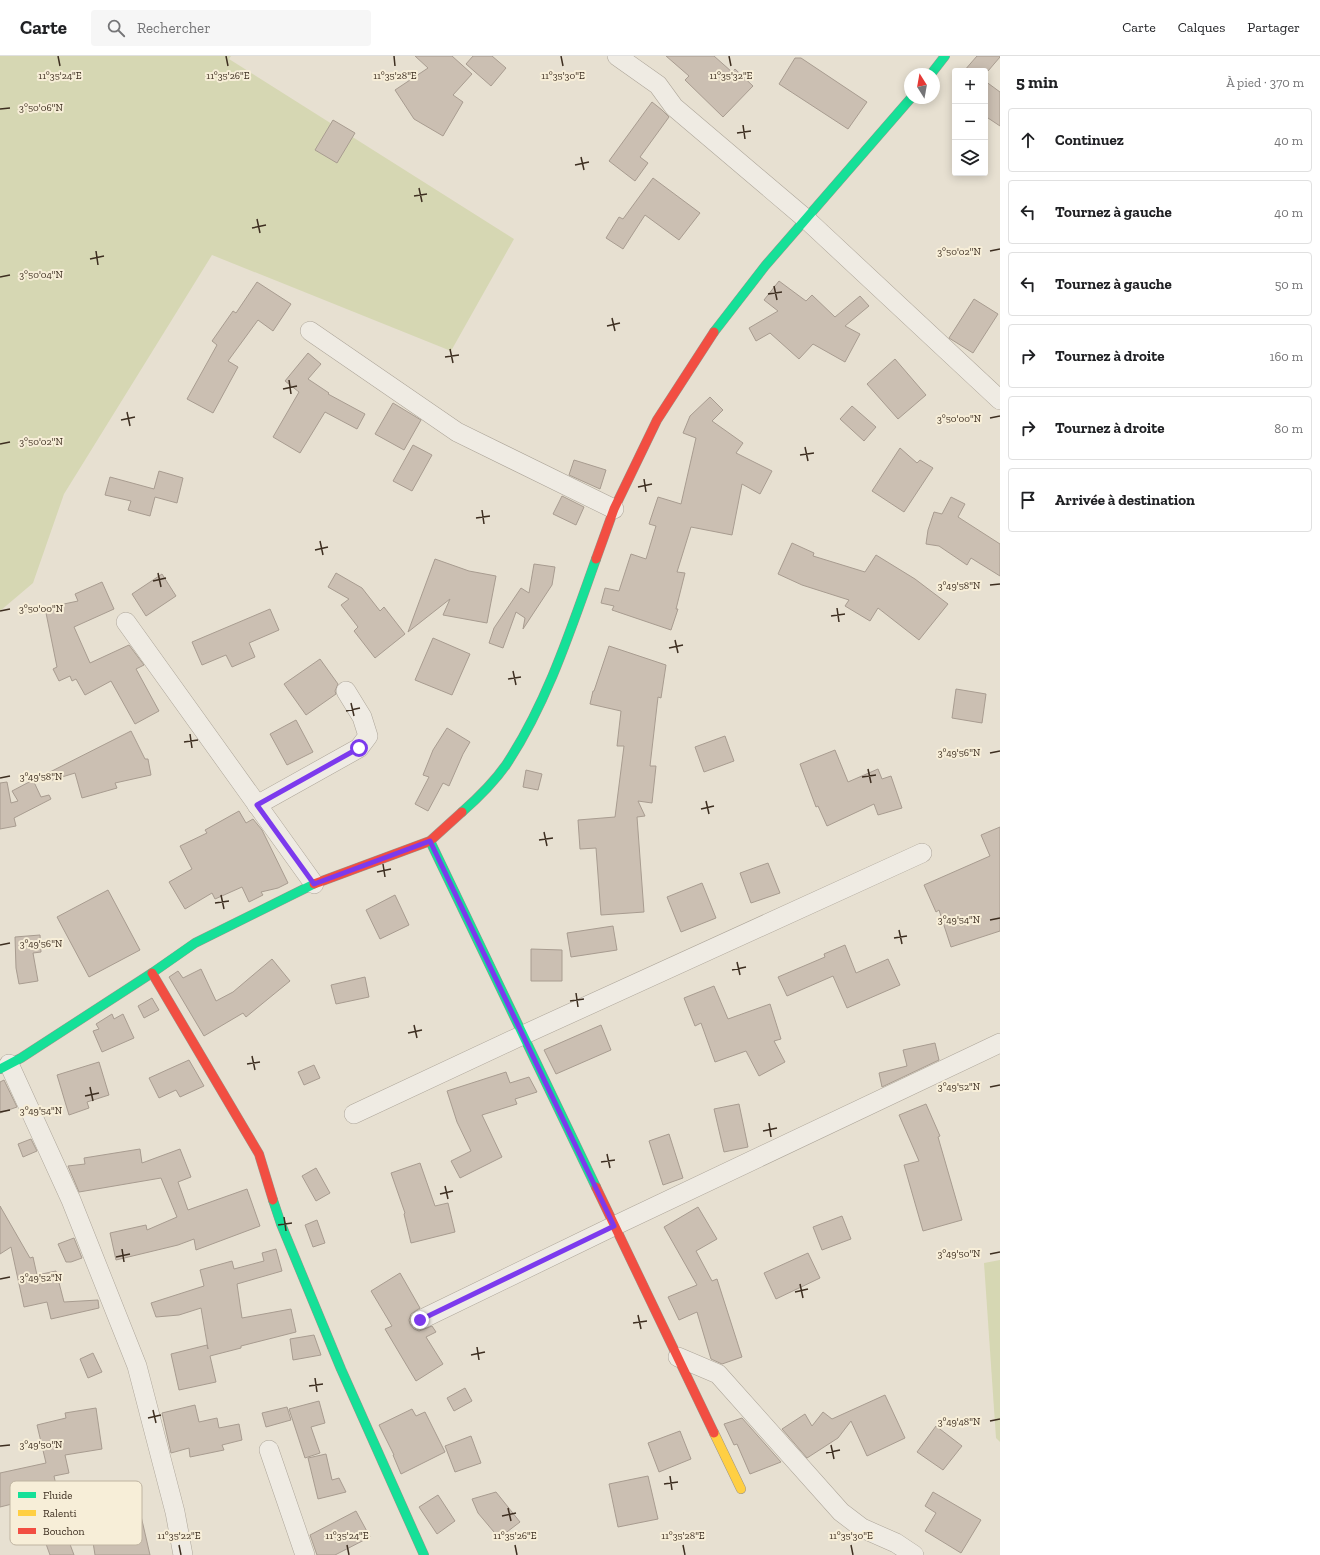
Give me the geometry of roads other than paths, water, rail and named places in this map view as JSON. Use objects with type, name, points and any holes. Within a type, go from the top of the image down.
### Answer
[{"type":"street","points":[[617,56],[658,85],[674,107],[806,219],[1000,400]]},
{"type":"street","points":[[936,68],[945,56]]},
{"type":"street","points":[[183,1555],[175,1512],[137,1366],[71,1200],[5,1066],[152,973],[195,943],[314,884],[430,841],[476,800],[505,766],[534,717],[569,634],[614,509],[657,420],[706,344],[765,266],[906,104]]},
{"type":"street","points":[[310,331],[457,432],[614,509]]},
{"type":"street","points":[[126,622],[314,884]]},
{"type":"street","points":[[257,805],[359,748],[368,736],[362,717],[346,691]]},
{"type":"street","points":[[430,841],[741,1489]]},
{"type":"street","points":[[354,1114],[523,1035],[922,853]]},
{"type":"street","points":[[152,973],[259,1154],[281,1224],[341,1369],[424,1555]]},
{"type":"street","points":[[420,1320],[614,1226],[1000,1043]]},
{"type":"street","points":[[678,1357],[718,1374],[841,1512],[862,1528],[896,1543],[914,1555]]},
{"type":"street","points":[[269,1450],[305,1555]]}]
